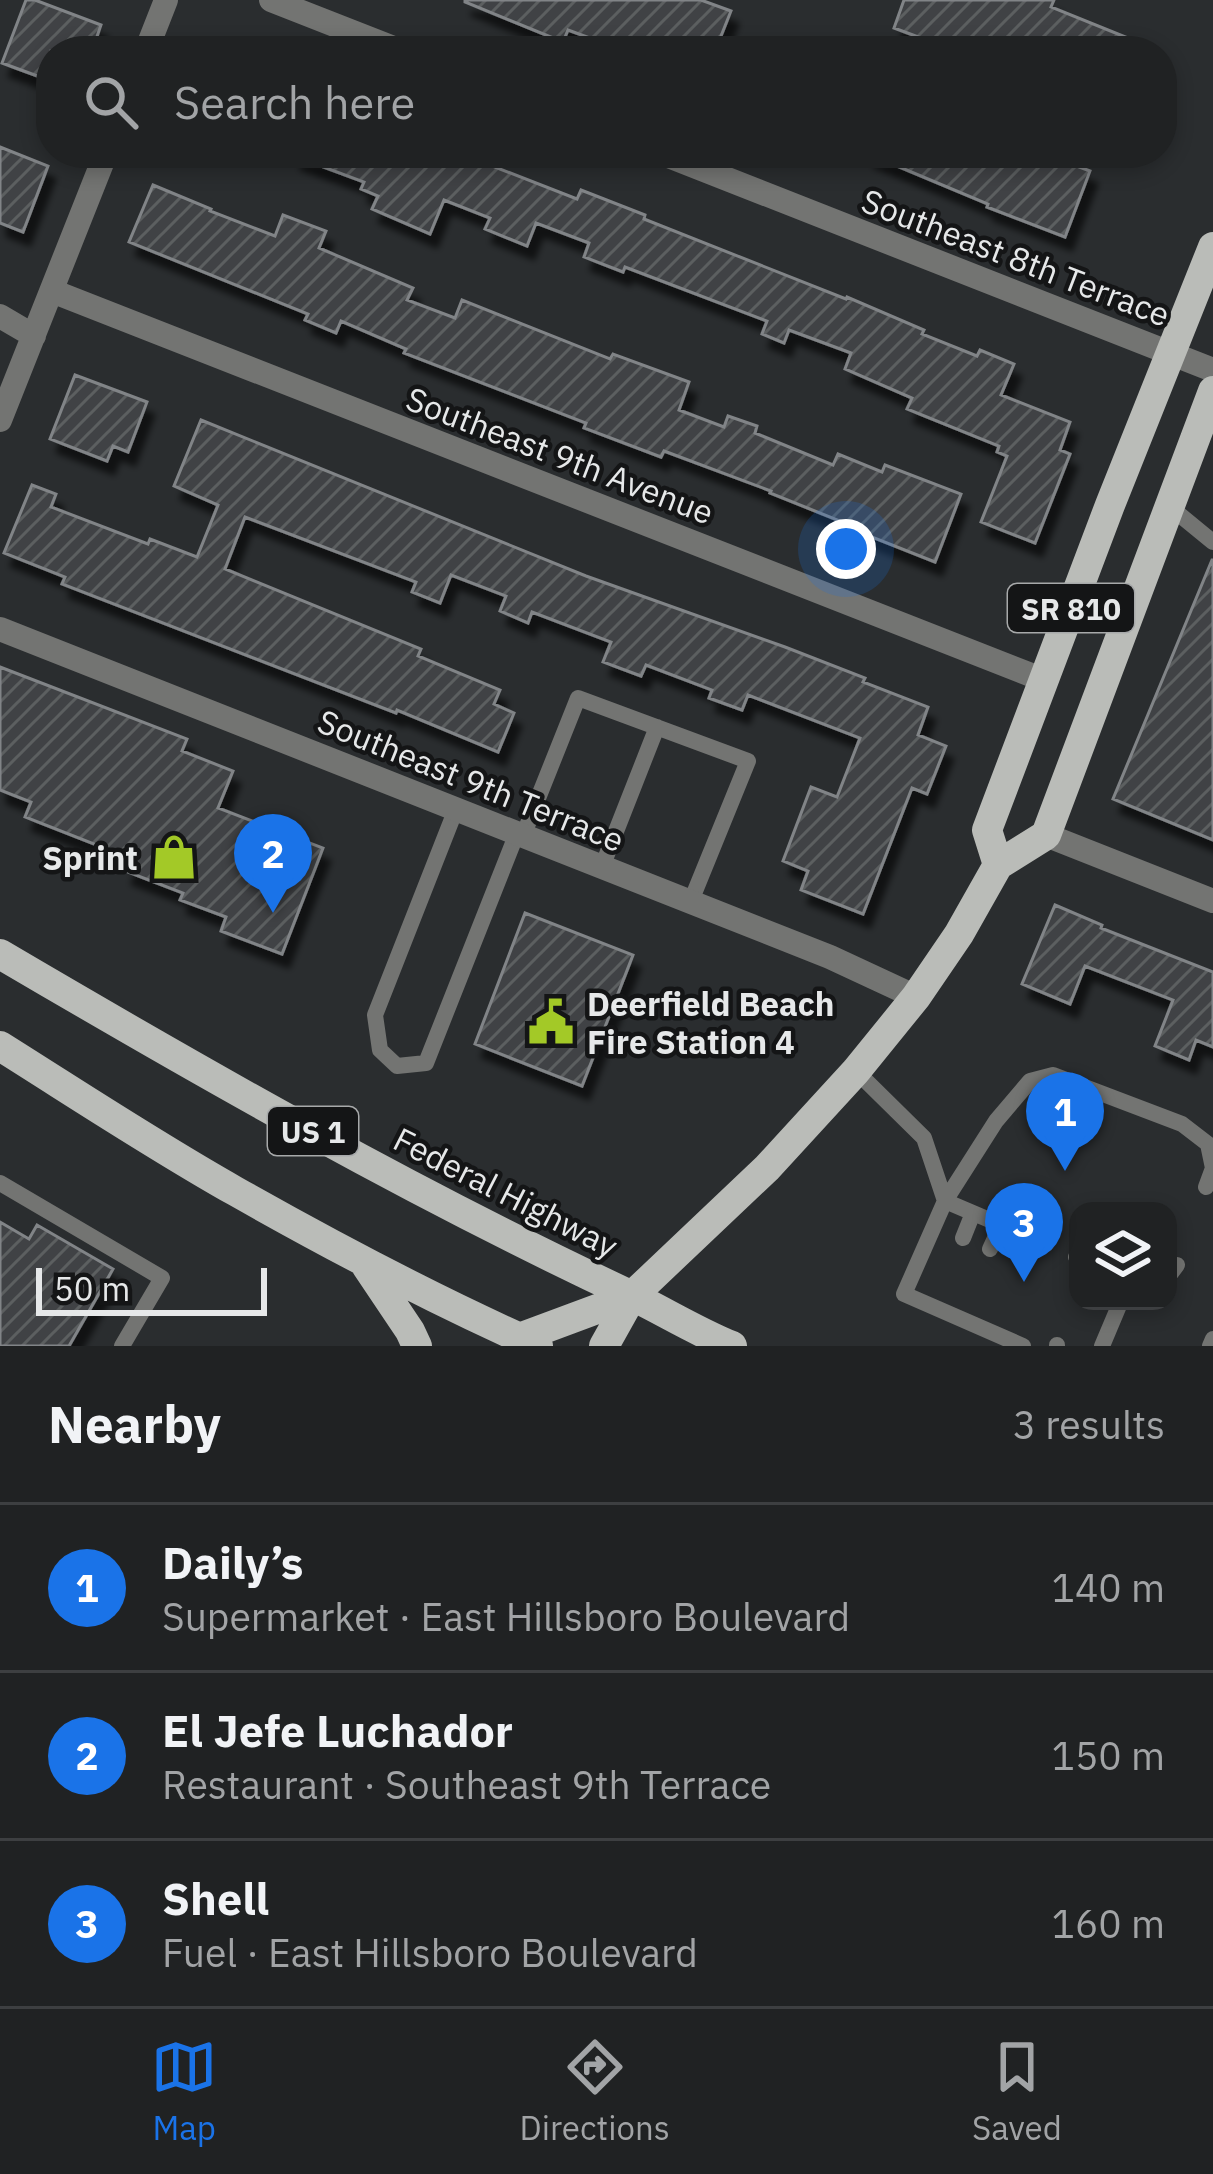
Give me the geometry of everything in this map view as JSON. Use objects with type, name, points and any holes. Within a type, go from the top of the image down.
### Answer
[{"type":"main road","name":"SR 810","points":[[998,865],[987,830],[1213,247]]},
{"type":"main road","name":"SR 810","points":[[1046,835],[1213,391]]},
{"type":"main road","points":[[604,1346],[632,1296],[767,1168],[856,1071],[916,997],[998,865],[1046,835]]},
{"type":"main road","name":"Federal Highway","points":[[0,954],[458,1210],[732,1346]]},
{"type":"main road","name":"US 1","points":[[0,1046],[231,1189],[364,1262],[528,1342]]},
{"type":"main road","points":[[364,1262],[417,1346]]},
{"type":"main road","points":[[528,1342],[632,1296]]},
{"type":"street","points":[[152,36],[166,0]]},
{"type":"street","points":[[271,0],[363,36]]},
{"type":"street","points":[[0,420],[100,168]]},
{"type":"street","name":"Southeast 8th Terrace","points":[[699,168],[1213,370]]},
{"type":"street","name":"Southeast 9th Avenue","points":[[52,291],[1043,680]]},
{"type":"street","points":[[0,316],[34,336]]},
{"type":"street","name":"Southeast 9th Terrace","points":[[0,629],[830,957],[916,997]]},
{"type":"street","points":[[1046,835],[1213,902]]},
{"type":"lane","points":[[1169,506],[1213,542]]},
{"type":"lane","points":[[456,809],[375,1015],[380,1050],[397,1066],[426,1063],[578,698],[748,761],[691,902]]},
{"type":"lane","points":[[602,867],[657,727]]},
{"type":"lane","points":[[856,1071],[924,1138],[945,1201],[1046,1244]]},
{"type":"lane","points":[[1013,1336],[936,1299],[904,1294],[945,1201],[996,1121],[1030,1081],[1054,1075],[1182,1124],[1208,1144],[1213,1168],[1206,1187]]},
{"type":"lane","points":[[0,1183],[162,1278],[122,1346]]},
{"type":"lane","points":[[963,1238],[974,1213]]},
{"type":"lane","points":[[990,1250],[1000,1225]]},
{"type":"lane","points":[[1102,1346],[1116,1310]]},
{"type":"building","points":[[26,0],[101,25],[97,36],[36,36],[36,75],[2,63]]},
{"type":"building","points":[[701,0],[731,11],[721,36],[584,36],[568,30],[566,36],[548,36],[465,2]]},
{"type":"building","points":[[904,0],[1054,0],[1051,7],[1123,36],[916,36],[894,28]]},
{"type":"building","points":[[0,147],[36,161],[36,168],[47,168],[23,232],[0,223]]},
{"type":"building","points":[[326,168],[497,168],[577,199],[581,190],[847,297],[924,330],[922,334],[977,356],[980,350],[1014,364],[1001,395],[1070,422],[1060,450],[1070,454],[1035,543],[981,522],[1007,456],[997,452],[999,446],[907,409],[912,398],[845,369],[851,353],[789,330],[784,343],[762,334],[767,321],[625,267],[623,272],[584,257],[589,243],[536,223],[527,246],[485,229],[490,218],[444,200],[430,234],[372,209],[378,196],[361,189],[364,182]]},
{"type":"building","points":[[902,168],[1090,171],[1065,237]]},
{"type":"building","points":[[153,185],[275,236],[283,215],[326,231],[319,248],[413,288],[407,300],[455,318],[462,300],[610,359],[613,354],[689,382],[679,410],[724,427],[728,416],[757,426],[755,433],[833,465],[838,454],[882,472],[885,465],[961,494],[935,562],[771,491],[664,451],[661,457],[584,428],[586,423],[404,353],[406,349],[341,321],[336,333],[305,320],[308,314],[129,242]]},
{"type":"building","points":[[75,375],[147,402],[128,452],[113,446],[107,461],[50,439]]},
{"type":"building","points":[[201,420],[586,576],[865,678],[863,682],[928,707],[918,735],[946,746],[927,794],[912,788],[863,914],[801,890],[808,871],[783,861],[811,787],[837,797],[860,738],[748,695],[742,710],[709,698],[712,690],[646,665],[641,676],[603,662],[611,642],[532,612],[528,623],[500,611],[506,596],[451,575],[440,603],[412,592],[416,582],[245,517],[225,569],[421,649],[418,656],[500,690],[494,704],[514,713],[498,752],[62,584],[65,577],[4,553],[32,485],[56,494],[51,507],[197,557],[218,505],[174,486]]},
{"type":"building","points":[[1213,560],[1213,840],[1113,799]]},
{"type":"building","points":[[0,667],[187,739],[182,751],[233,771],[218,808],[323,848],[282,954],[221,931],[226,917],[180,900],[183,893],[125,871],[130,858],[25,817],[31,802],[0,790]]},
{"type":"building","points":[[1055,905],[1213,972],[1213,1047],[1196,1040],[1189,1060],[1155,1046],[1173,1000],[1085,966],[1070,1004],[1022,984]]},
{"type":"building","points":[[525,913],[633,955],[582,1086],[475,1044]]},
{"type":"building","points":[[0,1222],[29,1239],[37,1225],[113,1269],[69,1346],[0,1346]]},
{"type":"place","name":"Sprint","points":[[174,857]]},
{"type":"place","name":"El Jefe Luchador","points":[[273,913]]},
{"type":"place","name":"Deerfield Beach Fire Station 4","points":[[551,1022]]},
{"type":"place","name":"Daily’s","points":[[1065,1171]]},
{"type":"place","name":"Shell","points":[[1024,1282]]}]
